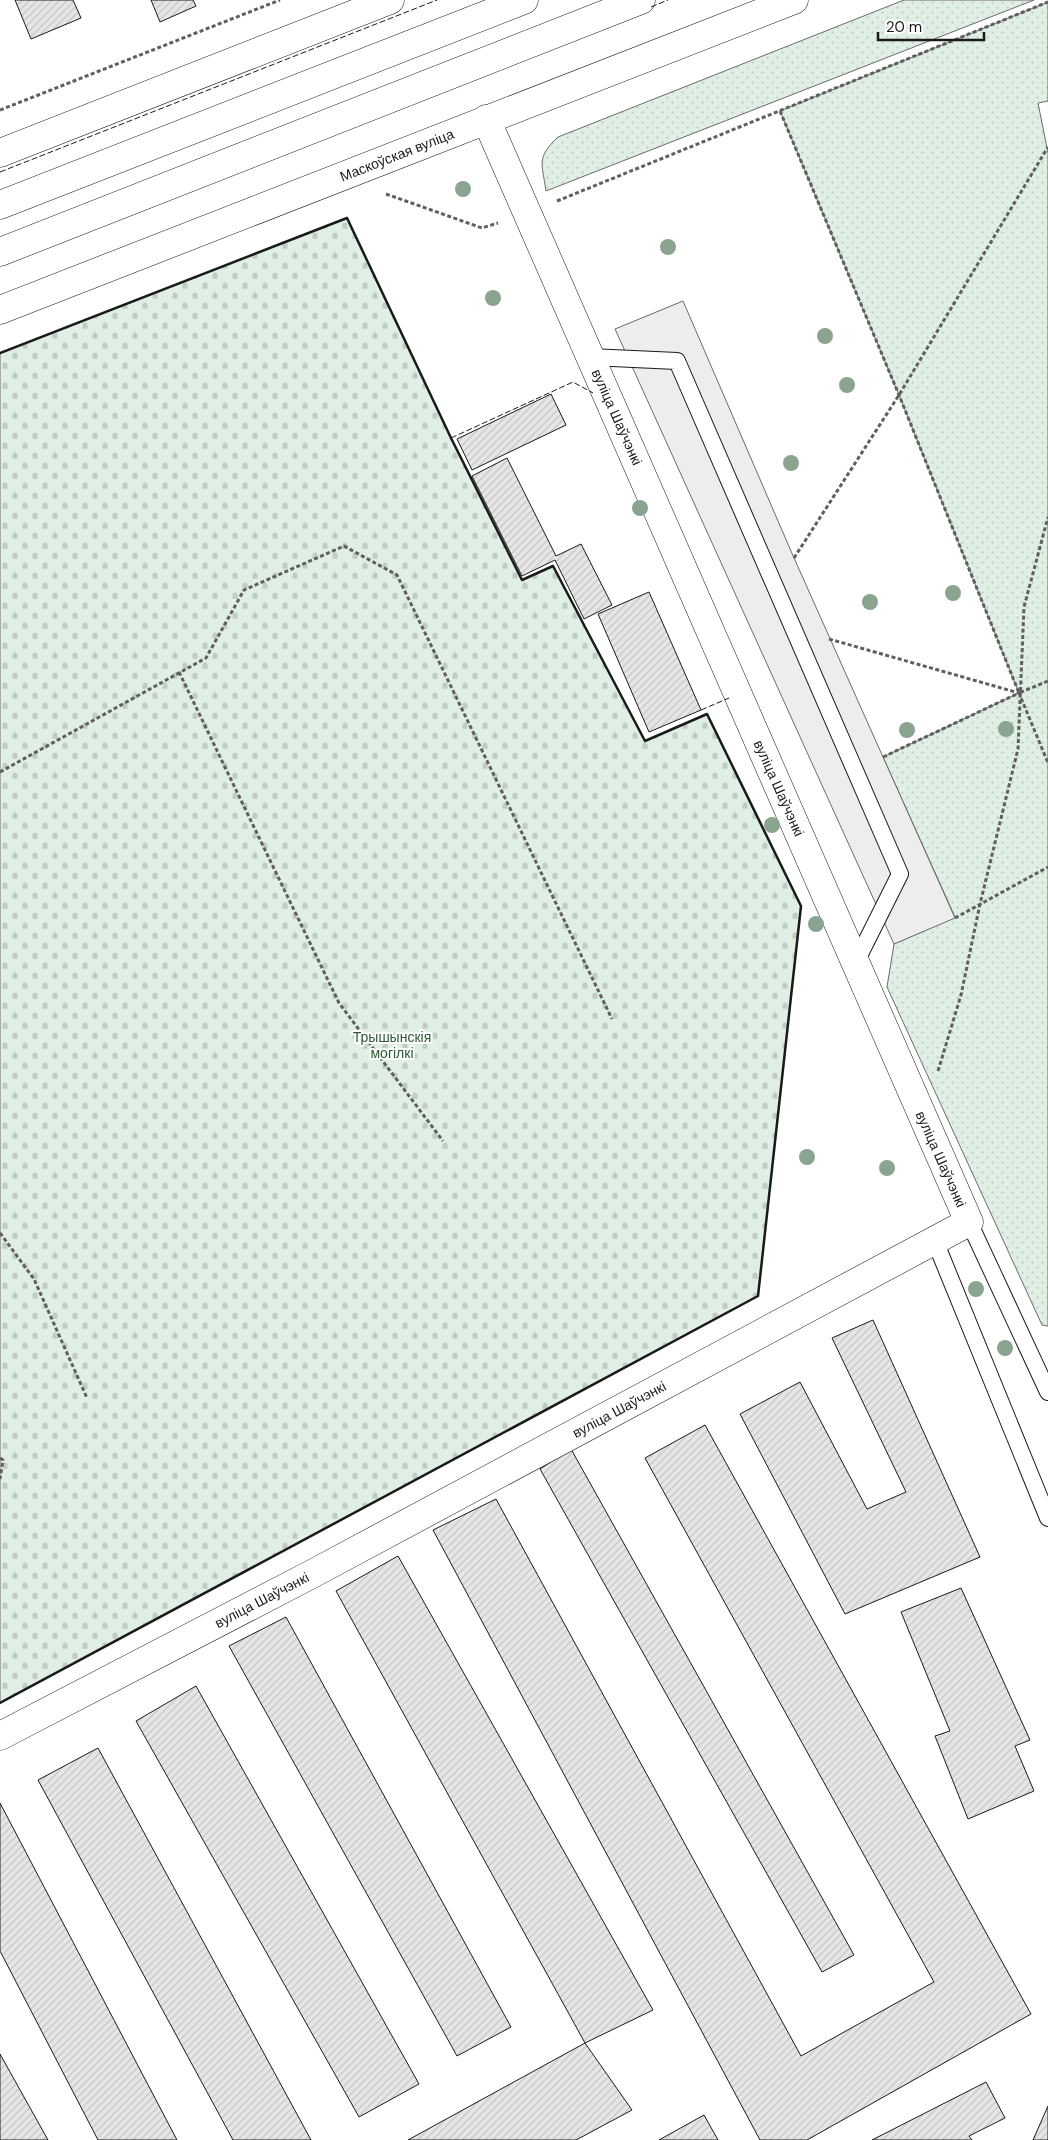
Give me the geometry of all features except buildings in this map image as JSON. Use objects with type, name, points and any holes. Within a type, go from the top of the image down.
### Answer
[{"type":"street","points":[[0,154],[390,0]]},
{"type":"street","points":[[0,205],[524,0]]},
{"type":"street","points":[[0,252],[641,0]]},
{"type":"street","name":"Маскоўская вуліца","points":[[0,310],[794,0]]},
{"type":"street","name":"вуліца Шаўчэнкі","points":[[0,1736],[312,1574],[969,1222],[486,119]]},
{"type":"lane","points":[[590,357],[677,361],[900,874],[856,962]]},
{"type":"lane","points":[[969,1222],[1042,1362],[1048,1392]]},
{"type":"lane","points":[[935,1241],[1048,1518]]},
{"type":"path","points":[[0,110],[280,0]]},
{"type":"path","points":[[378,191],[482,228],[527,213],[1048,2]]},
{"type":"path","points":[[780,111],[899,396],[1048,763]]},
{"type":"path","points":[[794,558],[899,396],[1048,147]]},
{"type":"path","points":[[938,1072],[961,995],[980,904],[1018,749],[1024,607],[1048,518]]},
{"type":"path","points":[[0,772],[206,658],[244,590],[344,546],[397,575],[612,1019]]},
{"type":"path","points":[[830,639],[1020,693]]},
{"type":"path","points":[[179,672],[339,1003],[443,1141]]},
{"type":"path","points":[[883,757],[1048,681]]},
{"type":"path","points":[[955,918],[1048,867]]},
{"type":"path","points":[[0,1234],[34,1280],[87,1398]]},
{"type":"path","points":[[0,1458],[3,1460],[0,1479]]},
{"type":"green space","points":[[904,0],[1034,0],[546,191],[542,167],[543,156],[558,137]]},
{"type":"green space","points":[[1048,2],[1048,101],[1038,103],[1048,153],[1048,1326],[1042,1325],[887,987],[894,944],[955,917],[883,757],[1019,693],[899,395],[780,111]]},
{"type":"green space","name":"Трышынскія могілкі","points":[[347,218],[451,438],[522,580],[553,566],[645,741],[707,714],[801,906],[758,1296],[0,1703],[0,353]]},
{"type":"shaded area","points":[[683,301],[794,558],[955,918],[894,944],[615,329]]},
{"type":"fence","points":[[0,172],[437,0]]},
{"type":"fence","points":[[651,7],[668,0]]},
{"type":"fence","points":[[451,438],[573,382],[593,393]]},
{"type":"fence","points":[[701,710],[729,698]]},
{"type":"wall","points":[[0,353],[347,218],[451,438],[522,580],[553,566],[645,741],[707,714],[801,906],[758,1296],[0,1703]]}]
